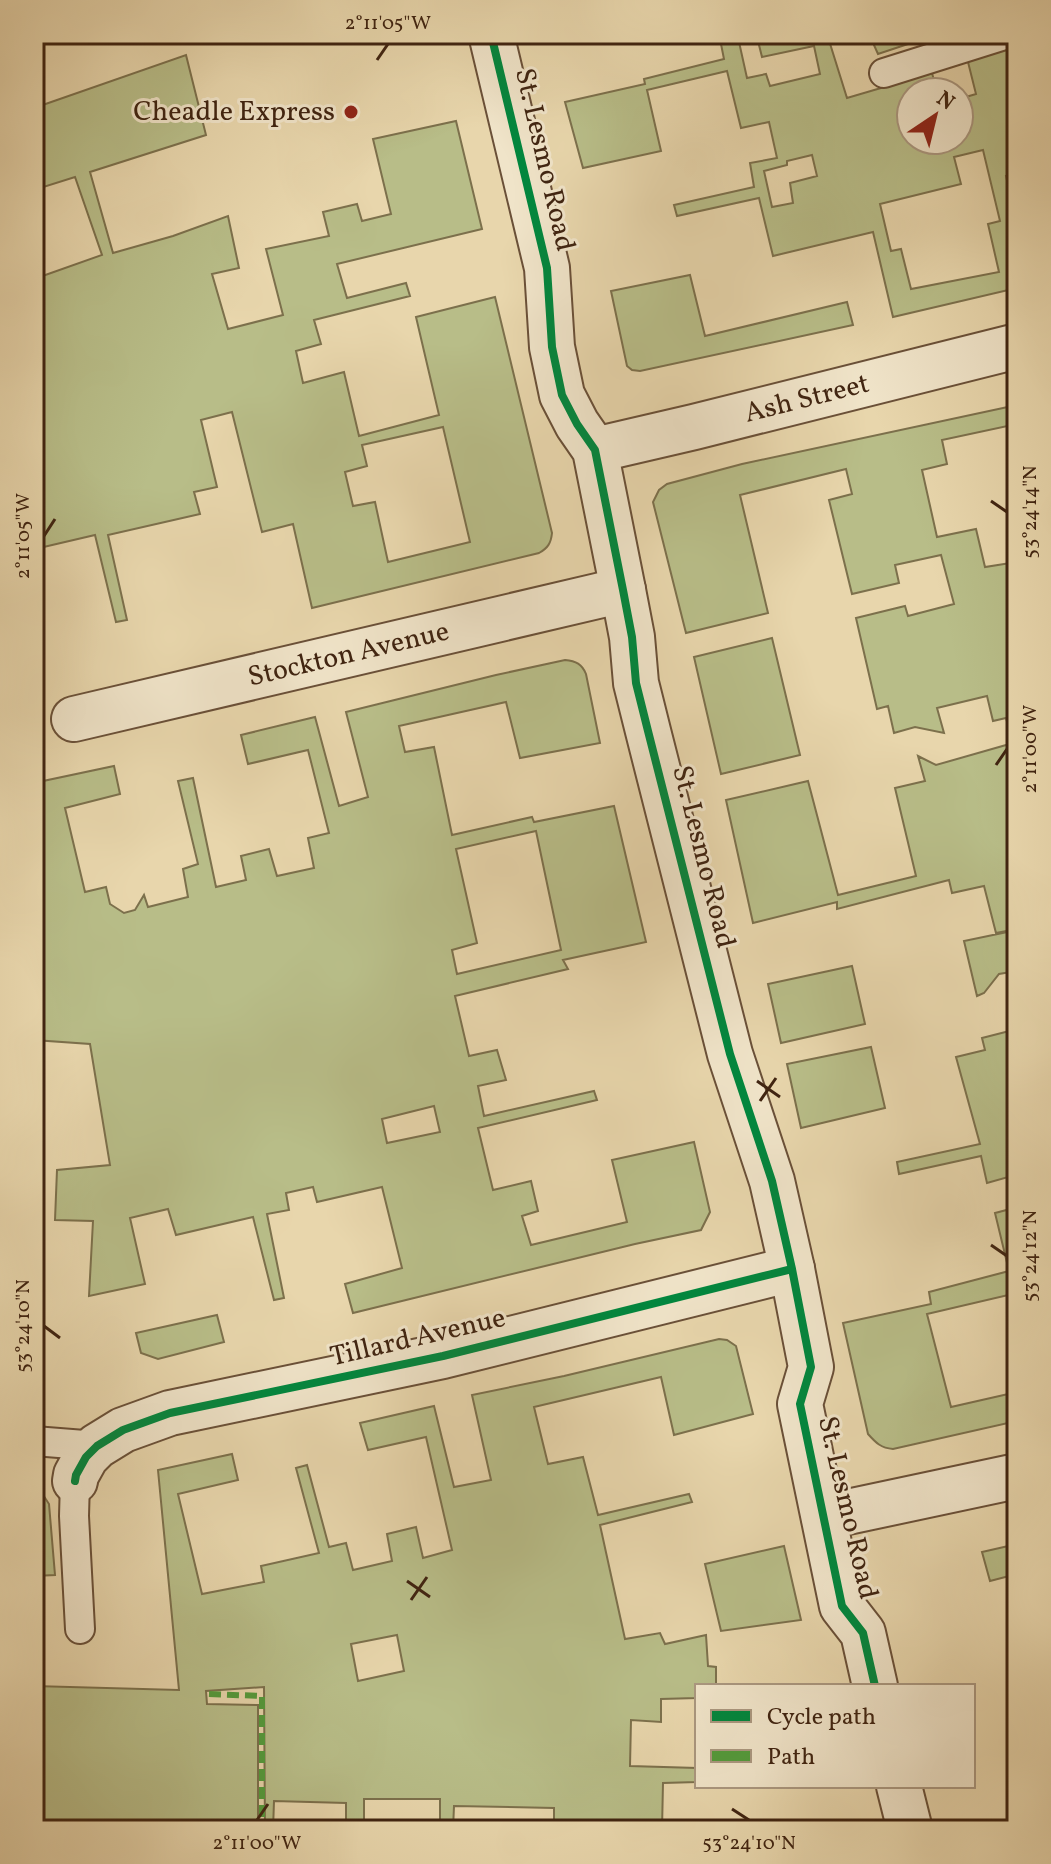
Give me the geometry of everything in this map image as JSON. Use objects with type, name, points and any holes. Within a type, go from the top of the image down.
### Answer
[{"type":"street","name":"St. Lesmo Road","points":[[491,34],[547,268],[552,347],[562,395],[595,450],[632,637],[636,683],[730,1054],[772,1181],[792,1269],[811,1367],[800,1404],[842,1606],[863,1633],[875,1684]]},
{"type":"street","name":"Ash Street","points":[[595,450],[1017,346]]},
{"type":"street","name":"Stockton Avenue","points":[[74,719],[623,590]]},
{"type":"street","name":"Tillard Avenue","points":[[86,1463],[123,1430],[170,1413],[443,1356],[792,1269]]},
{"type":"street","points":[[824,1517],[1017,1476]]},
{"type":"street","points":[[900,1788],[910,1830]]},
{"type":"lane","points":[[884,73],[1008,34]]},
{"type":"lane","points":[[34,1441],[86,1463],[74,1516],[80,1629]]},
{"type":"green space","points":[[719,34],[827,34],[847,98],[895,84],[895,156],[958,156],[954,157],[961,184],[880,204],[891,251],[901,249],[911,289],[999,272],[988,224],[1000,221],[983,150],[975,152],[975,76],[972,76],[966,54],[1017,39],[1017,172],[1006,176],[1017,217],[1017,288],[893,317],[873,232],[773,256],[759,198],[677,216],[674,205],[754,187],[750,163],[777,158],[769,122],[741,128],[727,71],[647,90],[661,151],[583,168],[565,102],[645,84],[644,79],[724,59]],"holes":[[[757,37],[762,57],[814,46],[820,74],[770,86],[766,74],[747,78],[739,42]],[[812,155],[817,176],[790,183],[793,203],[772,207],[764,171]]]},
{"type":"green space","points":[[869,34],[938,34],[878,54]]},
{"type":"green space","points":[[186,55],[206,135],[90,172],[113,253],[228,216],[239,268],[212,274],[228,329],[283,315],[266,249],[329,236],[323,212],[357,204],[362,221],[391,214],[373,139],[456,121],[482,229],[337,264],[347,298],[406,283],[410,296],[314,320],[321,344],[296,351],[303,383],[344,372],[359,436],[439,415],[416,317],[495,297],[552,533],[547,547],[539,553],[312,608],[293,524],[262,532],[232,412],[201,420],[217,487],[194,492],[200,514],[108,535],[127,620],[116,622],[95,535],[35,549],[41,578],[34,579],[34,279],[102,255],[75,177],[34,190],[34,108]],"holes":[[[443,427],[470,542],[388,562],[375,502],[353,506],[345,472],[367,466],[362,445]]]},
{"type":"green space","points":[[690,275],[705,336],[847,302],[853,325],[640,371],[632,370],[627,366],[611,291]]},
{"type":"green space","points":[[1017,405],[1017,424],[942,440],[947,464],[922,470],[937,537],[976,529],[985,567],[1017,562],[1017,929],[996,933],[984,886],[952,893],[949,880],[837,909],[837,902],[753,923],[726,800],[808,781],[838,895],[916,876],[895,788],[925,781],[918,756],[936,765],[1013,743],[1006,718],[993,721],[987,696],[937,708],[944,733],[915,727],[894,733],[888,706],[877,709],[856,618],[905,606],[908,616],[954,604],[941,555],[895,565],[899,583],[852,594],[829,500],[852,494],[846,469],[740,495],[768,613],[686,633],[653,502],[659,490],[667,484],[742,464]]},
{"type":"green space","points":[[1017,521],[1017,562],[1009,523]]},
{"type":"green space","points":[[772,638],[800,755],[721,774],[694,657]]},
{"type":"green space","points":[[565,660],[578,664],[586,674],[600,743],[520,758],[506,702],[399,726],[405,752],[434,747],[452,835],[532,817],[534,822],[614,806],[646,942],[563,960],[568,969],[455,996],[469,1056],[497,1050],[506,1080],[478,1086],[484,1116],[594,1091],[597,1100],[478,1128],[493,1190],[531,1181],[538,1211],[522,1216],[531,1245],[627,1222],[612,1160],[694,1142],[710,1212],[701,1230],[353,1313],[345,1284],[402,1268],[382,1187],[317,1202],[313,1187],[286,1193],[289,1210],[267,1214],[284,1298],[274,1300],[253,1217],[176,1235],[168,1209],[130,1218],[145,1284],[89,1296],[93,1221],[55,1220],[57,1170],[110,1165],[90,1044],[34,1040],[34,771],[40,770],[43,781],[114,766],[120,794],[65,808],[85,892],[106,887],[110,904],[124,913],[135,910],[144,895],[148,907],[188,897],[183,869],[198,864],[178,781],[193,778],[216,887],[246,880],[241,856],[269,849],[277,876],[314,868],[308,838],[329,833],[308,750],[248,764],[241,735],[315,717],[339,806],[368,797],[346,712]],"holes":[[[536,831],[561,950],[457,974],[452,950],[477,943],[456,849]],[[434,1106],[440,1132],[387,1143],[382,1119]]]},
{"type":"green space","points":[[1017,930],[1017,971],[999,974],[984,993],[977,996],[964,941]]},
{"type":"green space","points":[[852,966],[865,1024],[781,1043],[768,984]]},
{"type":"green space","points":[[1017,1029],[1017,1193],[1015,1182],[1008,1177],[987,1183],[981,1156],[899,1174],[897,1162],[980,1144],[956,1057],[985,1050],[982,1038]]},
{"type":"green space","points":[[871,1047],[885,1108],[801,1128],[787,1064]]},
{"type":"green space","points":[[1017,1205],[1017,1293],[927,1314],[951,1407],[1017,1392],[1017,1421],[893,1449],[882,1446],[868,1434],[843,1323],[931,1304],[929,1292],[1009,1271],[995,1213]]},
{"type":"green space","points":[[217,1315],[224,1342],[158,1359],[141,1353],[136,1333]]},
{"type":"green space","points":[[719,1339],[736,1346],[753,1414],[674,1435],[661,1377],[534,1407],[548,1464],[583,1457],[598,1515],[689,1494],[692,1502],[600,1525],[625,1639],[660,1633],[665,1644],[706,1635],[708,1666],[716,1667],[716,1684],[695,1684],[695,1698],[661,1699],[661,1722],[631,1720],[630,1766],[695,1768],[695,1782],[663,1783],[662,1830],[554,1830],[554,1808],[454,1806],[453,1830],[440,1830],[440,1799],[364,1799],[364,1830],[346,1830],[346,1803],[274,1801],[273,1830],[265,1830],[264,1687],[206,1691],[207,1704],[258,1705],[258,1821],[101,1820],[101,1830],[34,1826],[34,1686],[179,1690],[158,1470],[232,1454],[238,1480],[178,1494],[202,1594],[264,1582],[261,1566],[319,1553],[296,1468],[307,1465],[329,1547],[346,1543],[353,1570],[392,1561],[387,1534],[416,1527],[423,1558],[452,1550],[426,1437],[368,1450],[360,1423],[434,1406],[454,1487],[491,1480],[472,1395]],"holes":[[[397,1635],[404,1671],[358,1681],[351,1644]]]},
{"type":"green space","points":[[34,1481],[49,1504],[55,1575],[34,1576]]},
{"type":"green space","points":[[1017,1544],[1017,1574],[990,1581],[982,1552]]},
{"type":"green space","points":[[784,1546],[801,1620],[721,1631],[705,1564]]},
{"type":"marked path","points":[[209,1694],[262,1696],[262,1830]]},
{"type":"cycle path","points":[[491,34],[547,268],[552,347],[562,395],[595,450],[632,637],[636,683],[730,1054],[772,1181],[792,1269],[811,1367],[800,1404],[842,1606],[863,1633],[875,1684]]},
{"type":"cycle path","points":[[75,1481],[86,1457],[97,1446],[123,1430],[170,1413],[443,1356],[792,1269]]},
{"type":"place","name":"Cheadle Express","points":[[351,112]]}]
